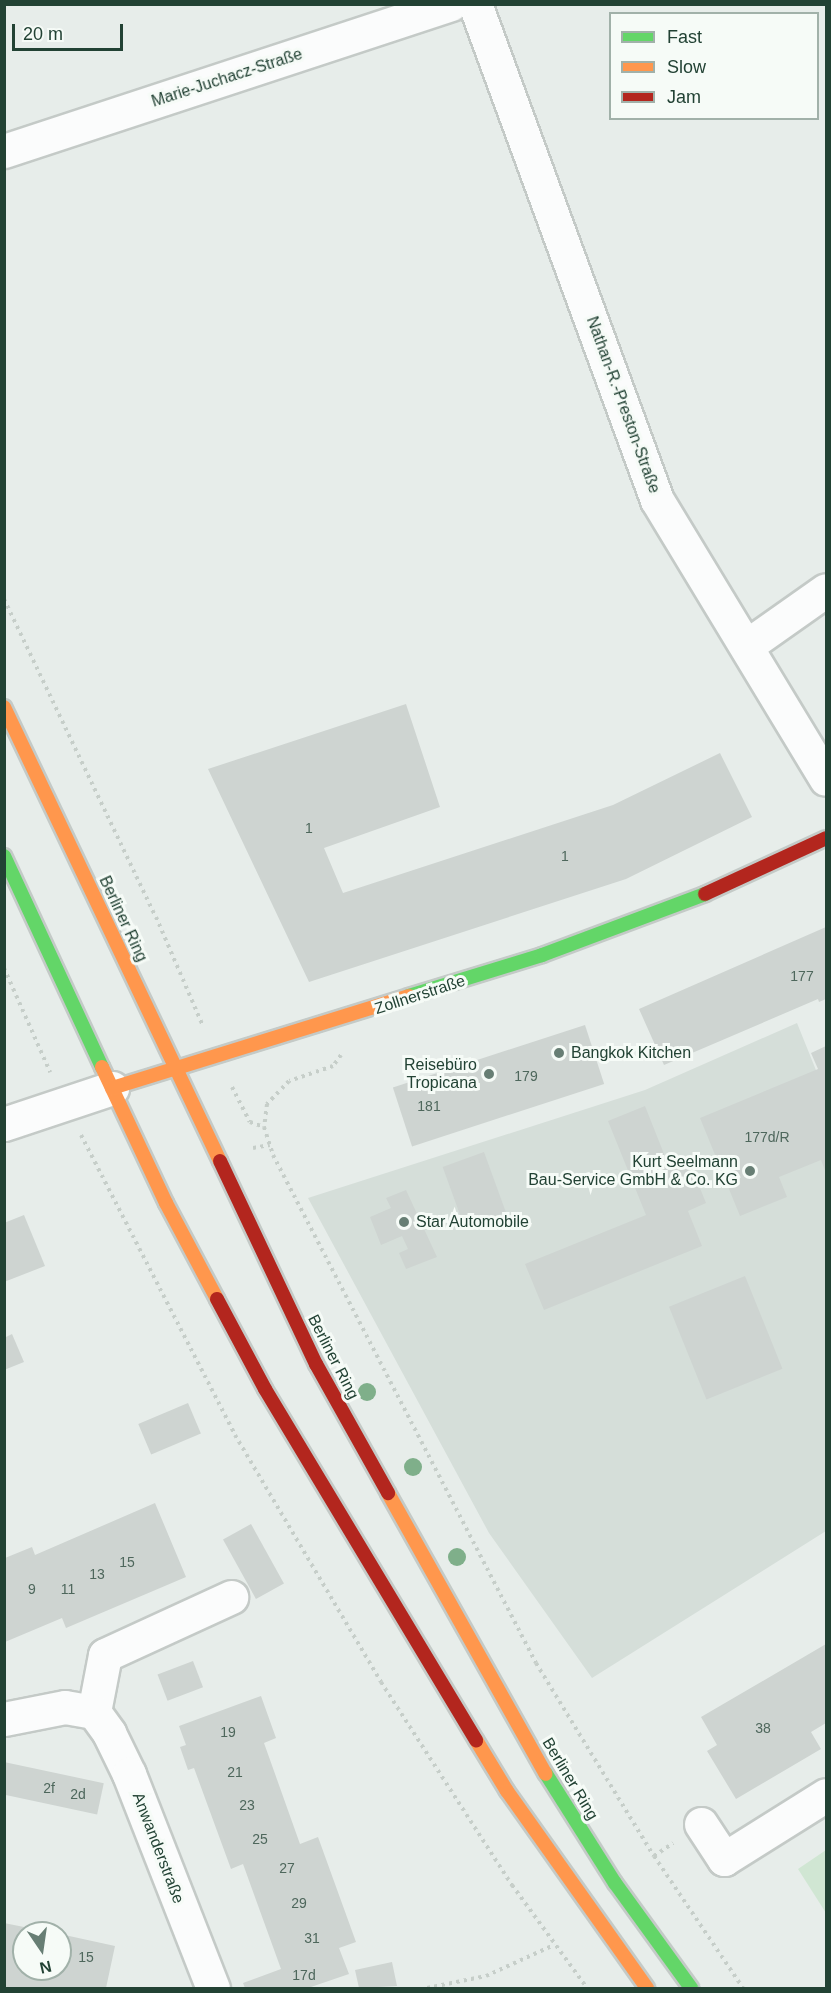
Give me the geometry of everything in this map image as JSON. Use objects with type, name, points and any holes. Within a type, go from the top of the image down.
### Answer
[{"type":"main road","name":"Berliner Ring","points":[[4,707],[316,1364],[543,1768],[615,1883],[691,1989]]},
{"type":"main road","name":"Zollnerstraße","points":[[111,1088],[372,1010],[621,927],[756,873],[826,838]]},
{"type":"main road","points":[[4,856],[166,1203],[265,1389],[436,1679],[513,1801],[647,1989]]},
{"type":"street","name":"Marie-Juchacz-Straße","points":[[4,151],[450,4]]},
{"type":"street","name":"Nathan-R.-Preston-Straße","points":[[476,4],[657,500],[748,645],[826,779]]},
{"type":"street","points":[[748,645],[826,590]]},
{"type":"street","name":"Zollnerstraße","points":[[4,1124],[111,1088]]},
{"type":"street","points":[[4,1719],[65,1707],[94,1712],[105,1655],[231,1597]]},
{"type":"street","name":"Anwanderstraße","points":[[94,1712],[109,1732],[129,1774],[213,1989]]},
{"type":"street","points":[[701,1824],[724,1859],[826,1795]]},
{"type":"path","points":[[4,599],[156,917],[217,1058],[250,1122],[264,1126]]},
{"type":"path","points":[[4,968],[63,1103],[241,1445],[381,1682],[554,1945],[587,1989]]},
{"type":"path","points":[[372,1010],[333,1066],[289,1081],[273,1094],[267,1104],[264,1126],[301,1213],[536,1662],[654,1856],[743,1989]]},
{"type":"path","points":[[427,1989],[486,1976],[554,1945]]},
{"type":"shaded area","points":[[797,1023],[826,1095],[826,1531],[592,1678],[489,1533],[308,1198],[645,1090]]},
{"type":"green space","points":[[826,1850],[826,1913],[798,1869]]},
{"type":"building","points":[[406,704],[440,807],[324,848],[343,893],[613,805],[720,753],[752,817],[626,879],[309,982],[208,769]]},
{"type":"building","points":[[826,927],[826,999],[819,1002],[818,999],[664,1065],[639,1009]]},
{"type":"building","points":[[585,1025],[604,1084],[412,1146],[393,1087]]},
{"type":"building","points":[[826,1046],[826,1173],[821,1160],[779,1177],[787,1197],[740,1216],[700,1118],[818,1069],[811,1053]]},
{"type":"building","points":[[645,1106],[670,1169],[689,1161],[706,1203],[688,1211],[702,1246],[544,1310],[525,1264],[646,1215],[608,1121]]},
{"type":"building","points":[[484,1152],[506,1212],[465,1227],[443,1167]]},
{"type":"building","points":[[406,1190],[437,1257],[406,1269],[399,1253],[408,1249],[402,1236],[381,1245],[370,1217],[391,1208],[386,1198]]},
{"type":"building","points":[[24,1215],[45,1266],[4,1282],[4,1223]]},
{"type":"building","points":[[745,1276],[782,1369],[706,1399],[669,1307]]},
{"type":"building","points":[[12,1334],[24,1362],[4,1370],[4,1338]]},
{"type":"building","points":[[188,1403],[201,1433],[151,1454],[138,1424]]},
{"type":"building","points":[[155,1503],[186,1577],[66,1628],[62,1618],[5,1642],[5,1558],[32,1547],[35,1555]]},
{"type":"building","points":[[251,1524],[284,1583],[256,1599],[223,1540]]},
{"type":"building","points":[[826,1644],[826,1723],[811,1732],[821,1749],[736,1799],[707,1751],[717,1745],[701,1717]]},
{"type":"building","points":[[193,1661],[203,1687],[168,1701],[158,1675]]},
{"type":"building","points":[[261,1696],[276,1738],[264,1743],[300,1844],[318,1837],[356,1942],[339,1948],[349,1974],[308,1988],[245,1988],[243,1983],[281,1969],[243,1864],[231,1869],[194,1768],[188,1770],[180,1747],[186,1745],[179,1726]]},
{"type":"building","points":[[4,1762],[104,1783],[97,1815],[4,1795]]},
{"type":"building","points":[[4,1923],[12,1925],[12,1981],[72,1981],[72,1937],[115,1946],[106,1988],[4,1988]]},
{"type":"building","points":[[392,1962],[397,1986],[359,1988],[355,1970]]},
{"type":"traffic: fast","points":[[4,856],[102,1067]]},
{"type":"traffic: fast","points":[[409,996],[542,955],[705,894]]},
{"type":"traffic: fast","points":[[546,1774],[615,1883],[691,1988]]},
{"type":"traffic: slow","points":[[4,707],[220,1161]]},
{"type":"traffic: slow","points":[[112,1088],[409,996]]},
{"type":"traffic: slow","points":[[102,1067],[166,1203],[217,1299]]},
{"type":"traffic: slow","points":[[388,1493],[546,1774]]},
{"type":"traffic: slow","points":[[476,1740],[507,1791],[647,1988]]},
{"type":"traffic: jam","points":[[705,894],[826,838]]},
{"type":"traffic: jam","points":[[220,1161],[316,1364],[388,1493]]},
{"type":"traffic: jam","points":[[217,1299],[265,1389],[476,1740]]},
{"type":"place","name":"Bangkok Kitchen","points":[[559,1053]]},
{"type":"place","name":"Reisebüro Tropicana","points":[[489,1074]]},
{"type":"place","name":"Kurt Seelmann Bau-Service GmbH & Co. KG","points":[[750,1171]]},
{"type":"place","name":"Star Automobile","points":[[404,1222]]}]
